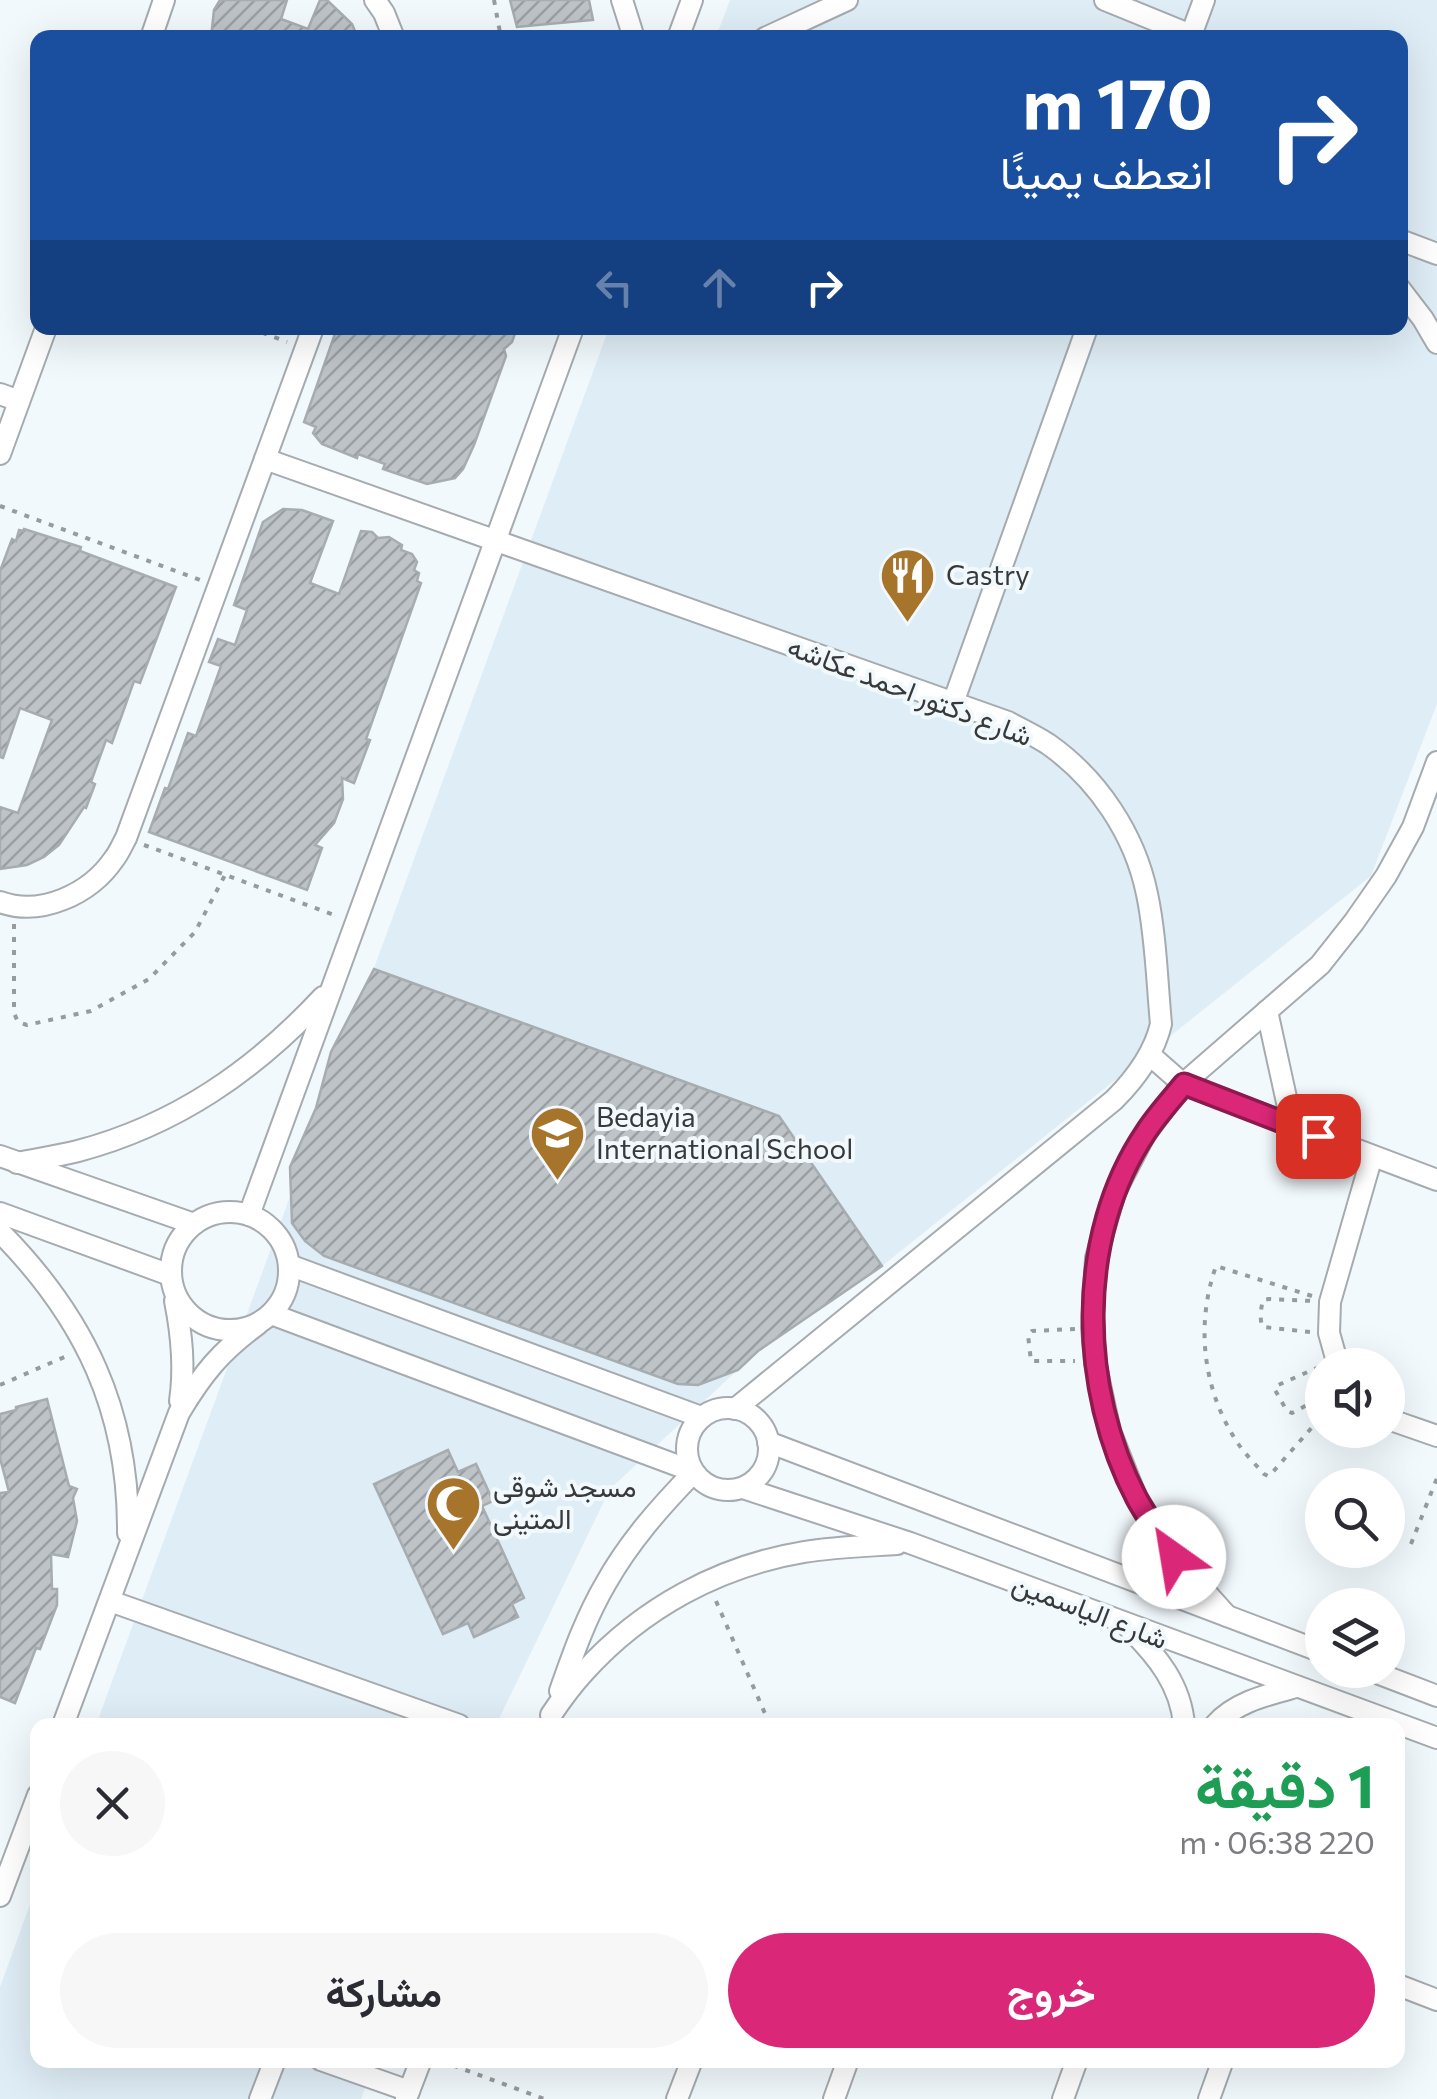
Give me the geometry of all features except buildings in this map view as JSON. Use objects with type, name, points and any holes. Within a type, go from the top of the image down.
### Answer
[{"type":"street","points":[[153,30],[164,0]]},
{"type":"street","points":[[375,0],[391,30]]},
{"type":"street","points":[[622,0],[631,30]]},
{"type":"street","points":[[681,30],[692,0]]},
{"type":"street","points":[[782,30],[847,0]]},
{"type":"street","points":[[1105,0],[1177,30]]},
{"type":"street","points":[[1193,30],[1204,0]]},
{"type":"street","points":[[1408,243],[1437,254]]},
{"type":"street","points":[[1408,298],[1437,343]]},
{"type":"street","points":[[0,454],[10,398],[42,335]]},
{"type":"street","points":[[7,905],[43,905],[71,896],[95,880],[126,838],[310,335]]},
{"type":"street","points":[[249,1215],[570,335]]},
{"type":"street","points":[[953,703],[1084,335]]},
{"type":"street","name":"شارع دكتور احمد عكاشه","points":[[265,458],[1008,722],[1048,744],[1084,774],[1112,810],[1134,851],[1147,894],[1162,1024],[1150,1055],[1128,1086],[735,1409]]},
{"type":"street","points":[[1227,1616],[1174,1557],[1136,1497],[1110,1431],[1092,1328],[1096,1258],[1115,1192],[1144,1134],[1184,1084],[1320,965],[1354,922],[1413,827],[1437,762]]},
{"type":"street","points":[[9,1160],[78,1151],[191,1105],[242,1072],[290,1033],[331,988]]},
{"type":"street","points":[[1267,1011],[1292,1125]]},
{"type":"street","points":[[1150,1055],[1184,1084],[1437,1180]]},
{"type":"street","points":[[1334,1348],[1330,1302],[1372,1156]]},
{"type":"street","points":[[9,1160],[194,1224]]},
{"type":"street","points":[[67,1718],[178,1413],[184,1374],[182,1335],[172,1282],[175,1247],[183,1234],[206,1216],[220,1212],[249,1215],[261,1220],[281,1240],[289,1265],[286,1292],[264,1319],[209,1367],[178,1413]]},
{"type":"street","points":[[0,1213],[172,1282],[181,1305],[208,1326],[242,1330],[264,1319],[693,1472],[710,1487],[742,1488],[761,1475],[769,1453],[760,1424],[735,1409],[717,1409],[701,1417],[693,1426],[686,1448],[693,1472]]},
{"type":"street","points":[[0,1232],[52,1290],[87,1346],[108,1396],[122,1447],[128,1549]]},
{"type":"street","points":[[289,1265],[701,1417]]},
{"type":"street","points":[[1405,1425],[1437,1436]]},
{"type":"street","name":"شارع الياسمين","points":[[768,1442],[1305,1646]]},
{"type":"street","points":[[549,1718],[605,1584],[633,1540],[693,1472]]},
{"type":"street","name":"شارع الياسمين","points":[[742,1488],[910,1543],[1382,1718]]},
{"type":"street","points":[[549,1718],[582,1673],[619,1637],[661,1606],[706,1581],[755,1562],[806,1551],[910,1543]]},
{"type":"street","points":[[110,1601],[439,1718]]},
{"type":"street","points":[[1124,1624],[1150,1649],[1171,1678],[1184,1718]]},
{"type":"street","points":[[1405,1684],[1437,1696]]},
{"type":"street","points":[[1221,1718],[1256,1698],[1296,1687]]},
{"type":"street","name":"شارع الياسمين","points":[[1405,1726],[1437,1738]]},
{"type":"street","points":[[0,1896],[30,1816]]},
{"type":"street","points":[[1405,1988],[1437,2000]]},
{"type":"street","points":[[260,2099],[272,2068]]},
{"type":"street","points":[[340,2068],[408,2095],[418,2068]]},
{"type":"street","points":[[677,2099],[689,2068]]},
{"type":"street","points":[[834,2099],[845,2068]]},
{"type":"street","points":[[1063,2099],[1074,2068]]},
{"type":"street","points":[[1209,2099],[1220,2068]]},
{"type":"path","points":[[494,0],[499,30]]},
{"type":"path","points":[[268,335],[305,349]]},
{"type":"path","points":[[0,506],[218,586]]},
{"type":"path","points":[[126,838],[355,923]]},
{"type":"path","points":[[7,905],[14,1014],[18,1022],[27,1025],[92,1011],[148,979],[195,932],[226,875]]},
{"type":"path","points":[[1305,1435],[1268,1476],[1240,1446],[1221,1414],[1209,1379],[1204,1342],[1206,1305],[1216,1266],[1330,1302]]},
{"type":"path","points":[[1330,1302],[1263,1300],[1260,1323],[1268,1329],[1330,1333]]},
{"type":"path","points":[[1092,1328],[1029,1332],[1029,1358],[1095,1362]]},
{"type":"path","points":[[0,1385],[87,1346]]},
{"type":"path","points":[[1305,1373],[1274,1390],[1288,1411],[1292,1413],[1305,1406]]},
{"type":"path","points":[[1411,1544],[1437,1478]]},
{"type":"path","points":[[706,1581],[767,1718]]},
{"type":"path","points":[[460,2068],[544,2099]]},
{"type":"shaded area","points":[[730,0],[1437,0],[1437,704],[1371,876],[882,1266],[758,1351],[610,1489],[499,1718],[99,1718],[606,335],[1408,335],[1408,30],[719,30]]},
{"type":"shaded area","points":[[30,1904],[30,2068],[372,2068],[361,2099],[0,2099],[0,1987]]},
{"type":"place","name":"Castry","points":[[907,624]]},
{"type":"place","name":"Bedayia International School","points":[[557,1182]]},
{"type":"place","name":"مسجد شوقى المتينى","points":[[454,1552]]},
{"type":"route","points":[[1174,1557],[1136,1497],[1110,1431],[1095,1362],[1092,1328],[1096,1258],[1115,1192],[1144,1134],[1184,1084],[1318,1136]]}]
